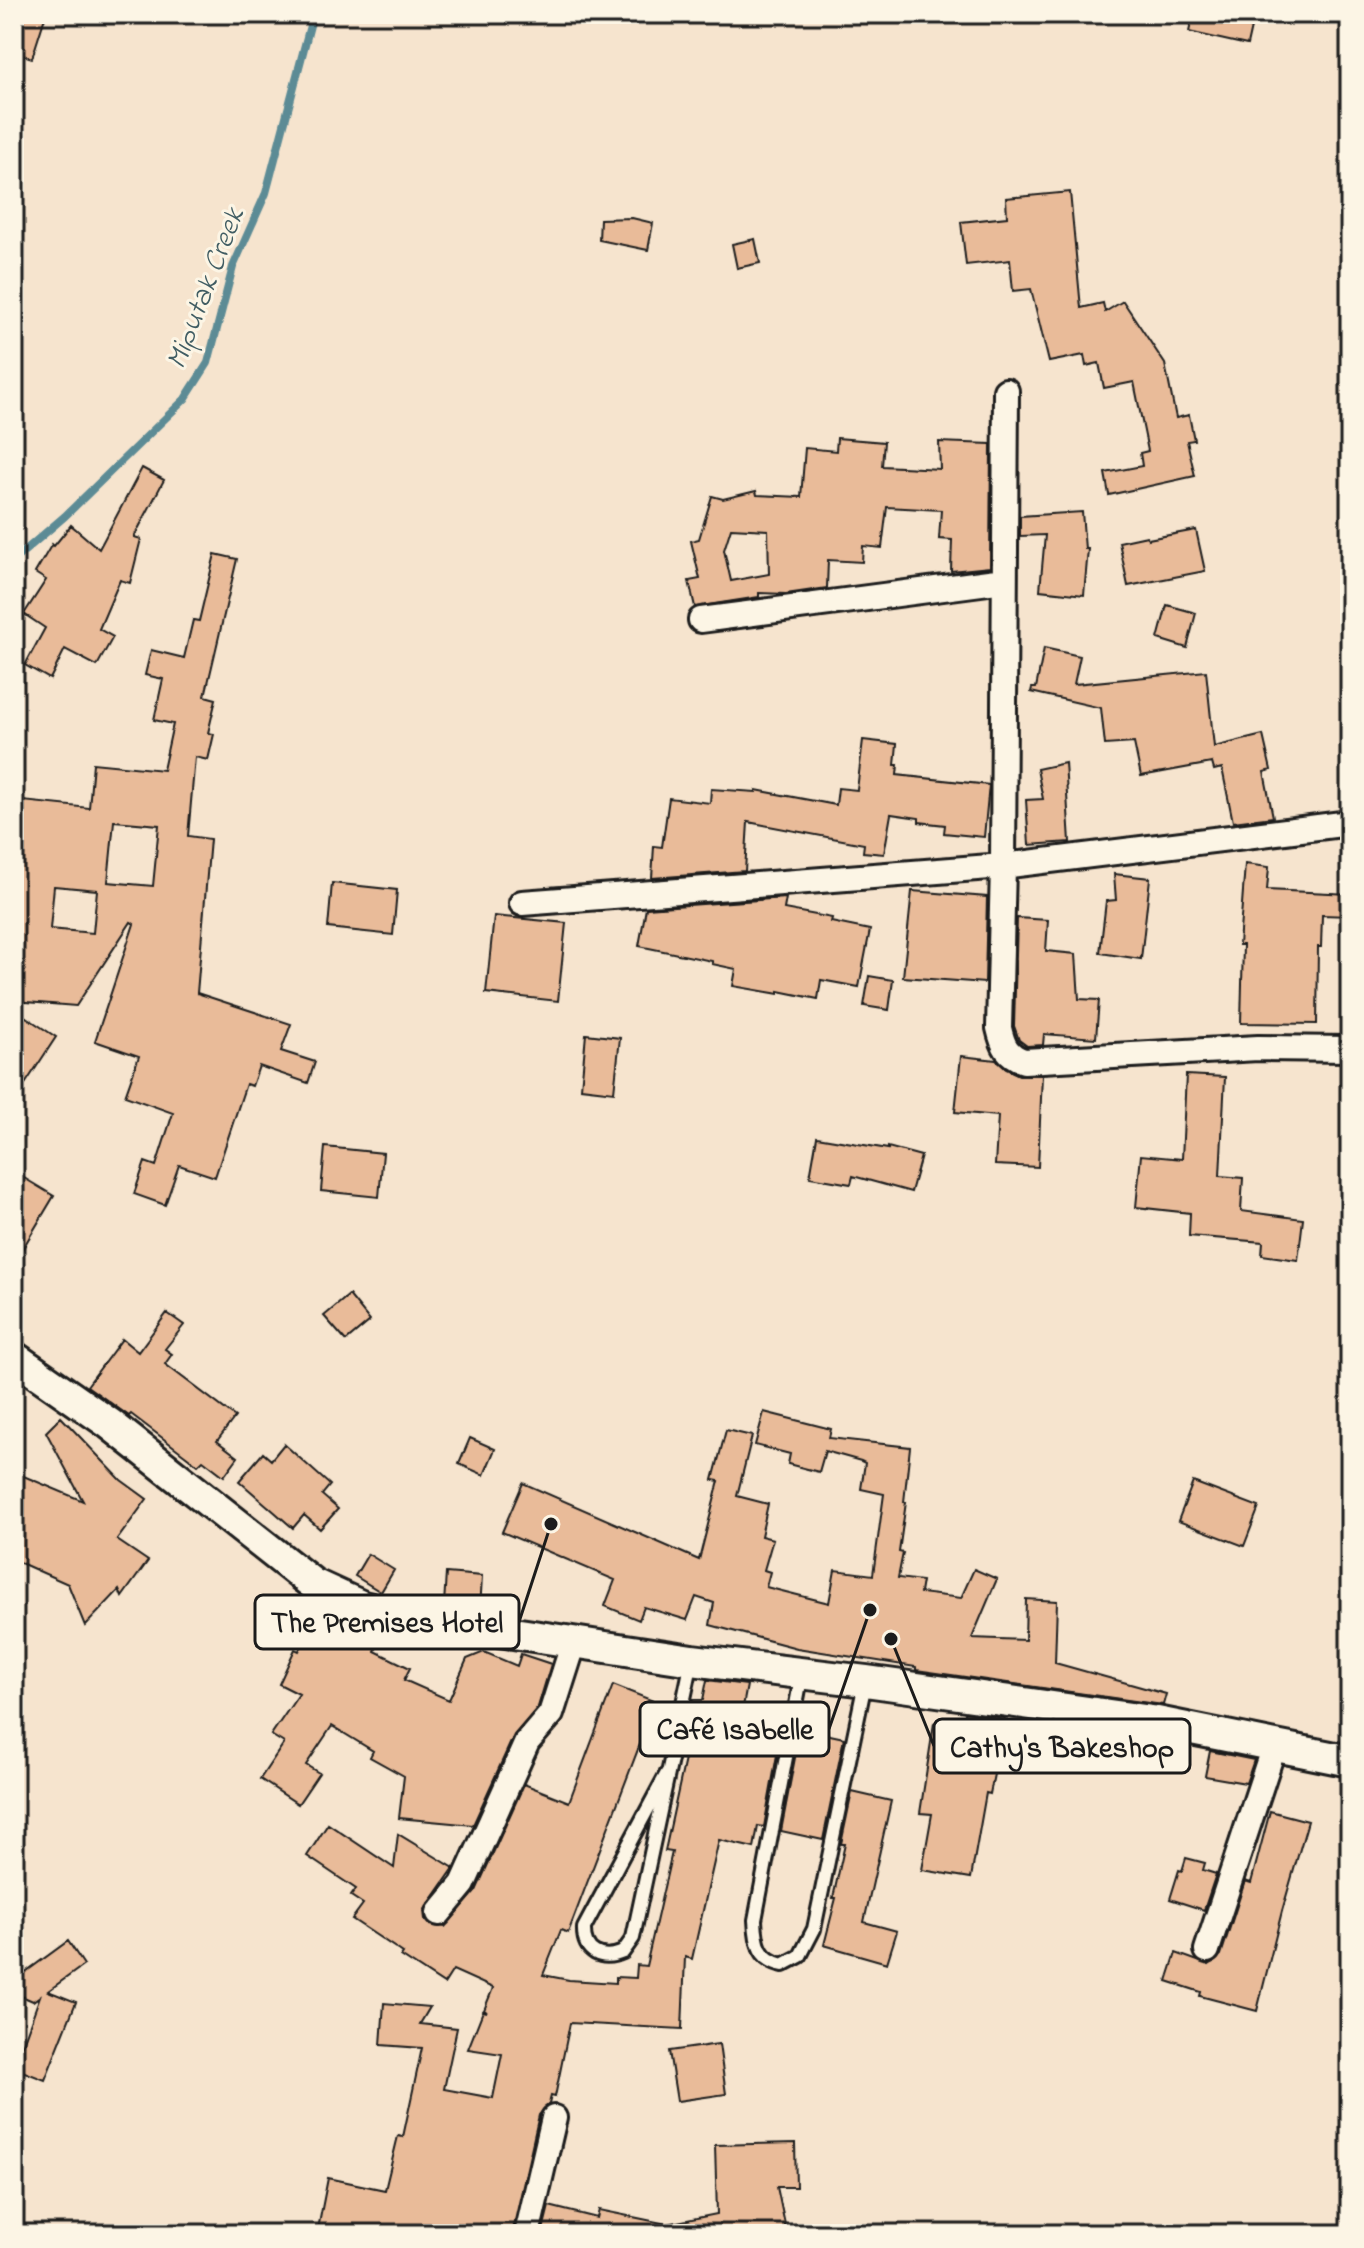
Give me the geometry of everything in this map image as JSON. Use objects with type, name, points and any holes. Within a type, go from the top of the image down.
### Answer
[{"type":"street","points":[[1006,391],[999,1028],[1003,1045],[1012,1057],[1024,1061],[1258,1048],[1350,1049]]},
{"type":"street","points":[[701,620],[1004,580]]},
{"type":"street","points":[[522,903],[1003,866],[1350,823]]},
{"type":"street","points":[[14,1357],[110,1424],[313,1584],[363,1607],[692,1660],[1152,1721],[1350,1761]]},
{"type":"street","points":[[439,1913],[463,1884],[527,1742],[551,1714],[574,1642]]},
{"type":"street","points":[[1207,1950],[1274,1746]]},
{"type":"street","points":[[527,2234],[554,2118]]},
{"type":"lane","points":[[667,1773],[584,1928],[587,1946],[596,1955],[616,1955],[630,1946],[692,1660]]},
{"type":"lane","points":[[802,1673],[755,1920],[755,1937],[762,1955],[768,1961],[783,1965],[800,1956],[814,1929],[866,1681]]},
{"type":"building","points":[[14,14],[46,14],[32,58],[14,52]]},
{"type":"building","points":[[1193,14],[1254,14],[1247,45],[1189,32]]},
{"type":"building","points":[[1070,192],[1081,308],[1103,303],[1105,312],[1123,301],[1165,364],[1176,418],[1189,415],[1194,440],[1187,441],[1195,476],[1109,495],[1105,473],[1142,466],[1140,453],[1148,451],[1134,382],[1104,388],[1099,363],[1086,366],[1084,355],[1049,362],[1031,289],[1013,291],[1010,260],[966,265],[961,222],[1007,217],[1006,198]]},
{"type":"building","points":[[632,218],[653,223],[648,250],[599,240],[600,219]]},
{"type":"building","points":[[755,239],[760,263],[737,268],[732,244]]},
{"type":"building","points":[[837,438],[884,442],[882,466],[940,469],[939,442],[991,444],[990,567],[951,571],[952,540],[939,539],[941,510],[887,507],[882,548],[863,546],[862,562],[828,560],[827,588],[786,594],[759,593],[759,597],[695,607],[689,581],[700,579],[691,541],[699,539],[712,496],[723,499],[756,491],[757,495],[801,497],[805,448],[836,451]],"holes":[[[731,528],[768,530],[769,574],[731,581],[724,550]]]},
{"type":"building","points":[[142,468],[164,480],[134,537],[141,539],[130,583],[120,580],[99,629],[113,637],[97,666],[65,649],[50,679],[25,665],[45,628],[24,614],[46,580],[35,573],[52,544],[54,546],[71,525],[99,549]]},
{"type":"building","points":[[1082,512],[1085,549],[1088,549],[1084,595],[1040,590],[1045,535],[1020,536],[1020,516]]},
{"type":"building","points":[[1196,530],[1205,571],[1128,586],[1119,542]]},
{"type":"building","points":[[215,554],[237,559],[205,696],[216,699],[208,733],[214,734],[208,760],[195,757],[188,836],[210,839],[197,993],[291,1024],[281,1051],[315,1062],[308,1083],[259,1066],[252,1086],[246,1084],[215,1177],[179,1165],[165,1205],[134,1194],[145,1162],[156,1166],[173,1113],[125,1096],[139,1056],[95,1041],[134,924],[131,922],[76,1006],[14,1001],[14,800],[89,808],[93,763],[163,770],[173,724],[154,720],[163,679],[145,675],[151,650],[184,658],[193,620],[199,621]],"holes":[[[114,821],[159,825],[153,886],[108,882]],[[54,886],[97,890],[93,933],[50,929]]]},
{"type":"building","points":[[1167,605],[1196,613],[1187,648],[1158,639]]},
{"type":"building","points":[[1044,648],[1080,656],[1074,684],[1206,671],[1214,747],[1263,735],[1271,770],[1264,772],[1273,817],[1233,822],[1222,768],[1214,770],[1212,763],[1141,776],[1134,743],[1105,745],[1101,708],[1031,692],[1032,688],[1036,688]]},
{"type":"building","points":[[863,740],[897,744],[897,775],[989,785],[984,837],[944,833],[945,825],[891,814],[884,854],[863,852],[864,844],[748,822],[745,871],[652,878],[654,846],[662,847],[669,798],[710,803],[711,789],[756,790],[836,805],[838,788],[857,790]]},
{"type":"building","points":[[1065,763],[1070,842],[1029,845],[1026,800],[1043,799],[1037,769]]},
{"type":"building","points":[[1245,864],[1269,867],[1267,890],[1350,894],[1350,916],[1322,915],[1321,947],[1318,947],[1317,1024],[1241,1023],[1243,945],[1239,945]]},
{"type":"building","points":[[1114,874],[1150,878],[1141,959],[1100,953],[1106,901],[1116,900]]},
{"type":"building","points":[[332,883],[397,890],[393,935],[328,928]]},
{"type":"building","points":[[912,891],[987,897],[985,983],[903,977]]},
{"type":"building","points":[[786,898],[784,909],[832,918],[831,922],[870,930],[859,987],[821,980],[818,999],[733,986],[736,969],[639,946],[646,908]]},
{"type":"building","points":[[494,916],[566,923],[558,1001],[486,993]]},
{"type":"building","points":[[1017,918],[1048,920],[1046,951],[1076,954],[1079,999],[1099,1000],[1096,1038],[1044,1034],[1043,1045],[1027,1046],[1019,1040],[1014,1026]]},
{"type":"building","points":[[869,976],[893,980],[889,1010],[864,1006]]},
{"type":"building","points":[[14,1009],[56,1037],[14,1101]]},
{"type":"building","points":[[586,1034],[620,1038],[614,1092],[581,1088]]},
{"type":"building","points":[[961,1056],[996,1060],[1019,1075],[1042,1075],[1038,1167],[995,1165],[998,1116],[955,1112]]},
{"type":"building","points":[[1186,1075],[1225,1077],[1220,1176],[1243,1178],[1241,1211],[1303,1219],[1298,1260],[1262,1255],[1263,1242],[1189,1236],[1190,1213],[1136,1207],[1141,1155],[1182,1159]]},
{"type":"building","points":[[817,1137],[888,1147],[921,1156],[911,1192],[853,1176],[851,1184],[810,1177]]},
{"type":"building","points":[[325,1147],[383,1153],[379,1197],[321,1191]]},
{"type":"building","points":[[14,1172],[54,1196],[14,1263]]},
{"type":"building","points":[[349,1295],[370,1321],[346,1341],[324,1316]]},
{"type":"building","points":[[167,1313],[184,1325],[165,1349],[172,1354],[165,1364],[235,1417],[217,1441],[238,1457],[224,1476],[203,1460],[198,1465],[131,1414],[129,1416],[87,1386],[122,1339],[138,1352]]},
{"type":"building","points":[[764,1412],[831,1429],[829,1438],[910,1447],[899,1552],[903,1553],[898,1578],[922,1581],[920,1593],[961,1598],[974,1569],[997,1579],[972,1638],[1025,1640],[1026,1599],[1057,1601],[1055,1663],[1166,1694],[1163,1705],[916,1670],[916,1667],[797,1648],[710,1625],[714,1603],[696,1597],[687,1620],[644,1607],[639,1620],[605,1606],[615,1580],[502,1532],[523,1483],[699,1560],[719,1481],[713,1480],[726,1430],[752,1436],[737,1496],[768,1504],[761,1536],[773,1539],[764,1570],[770,1572],[766,1587],[829,1603],[835,1570],[873,1575],[884,1494],[861,1489],[865,1463],[861,1461],[825,1451],[819,1472],[788,1464],[790,1454],[755,1445]]},
{"type":"building","points":[[61,1417],[121,1480],[147,1499],[117,1540],[148,1561],[122,1597],[119,1590],[85,1626],[68,1584],[14,1560],[14,1472],[83,1501],[46,1432]]},
{"type":"building","points":[[470,1438],[495,1449],[484,1475],[459,1464]]},
{"type":"building","points":[[284,1444],[330,1485],[322,1495],[338,1509],[320,1529],[304,1515],[293,1528],[239,1481],[263,1453],[271,1460]]},
{"type":"building","points":[[1193,1482],[1259,1507],[1244,1546],[1178,1521]]},
{"type":"building","points":[[368,1554],[394,1570],[381,1592],[355,1576]]},
{"type":"building","points":[[446,1573],[482,1576],[480,1610],[444,1604]]},
{"type":"building","points":[[341,1628],[378,1644],[375,1651],[410,1668],[404,1680],[449,1700],[467,1659],[484,1652],[517,1666],[521,1654],[551,1664],[538,1707],[514,1735],[473,1825],[399,1818],[404,1776],[370,1757],[373,1751],[332,1726],[306,1765],[319,1773],[298,1804],[260,1779],[284,1743],[271,1735],[299,1694],[279,1684],[295,1649],[299,1651],[309,1632],[334,1644]]},
{"type":"building","points":[[707,1680],[747,1685],[739,1729],[780,1738],[764,1827],[758,1826],[754,1848],[719,1840],[692,1959],[685,1957],[682,2029],[570,2023],[555,2097],[551,2096],[549,2104],[539,2115],[512,2234],[317,2234],[328,2178],[385,2190],[398,2136],[403,2137],[422,2048],[381,2045],[384,2003],[430,2007],[420,2024],[457,2028],[444,2089],[493,2098],[502,2054],[468,2049],[483,2011],[487,2012],[484,2010],[493,1988],[453,1970],[444,1984],[352,1919],[363,1904],[351,1896],[356,1889],[307,1856],[328,1824],[394,1868],[398,1834],[454,1868],[424,1911],[430,1925],[445,1927],[476,1891],[524,1784],[569,1802],[613,1685],[656,1702],[568,1933],[561,1930],[543,1975],[616,1983],[616,1977],[636,1978],[637,1965],[646,1966],[672,1852],[665,1851],[685,1759],[681,1758],[693,1700],[703,1700]]},
{"type":"building","points":[[965,1713],[1005,1719],[990,1794],[986,1793],[971,1878],[922,1870],[932,1814],[920,1813],[934,1723],[964,1728]]},
{"type":"building","points":[[807,1730],[844,1738],[823,1840],[781,1831],[798,1742],[804,1743]]},
{"type":"building","points":[[1210,1751],[1254,1760],[1246,1783],[1205,1776]]},
{"type":"building","points":[[852,1792],[891,1801],[864,1922],[897,1931],[887,1963],[824,1945],[836,1898],[833,1898],[845,1844],[841,1844]]},
{"type":"building","points":[[1270,1811],[1308,1821],[1257,2011],[1200,1996],[1201,1992],[1167,1981],[1176,1953],[1209,1965],[1221,1955],[1245,1881],[1251,1883]]},
{"type":"building","points":[[1186,1858],[1205,1863],[1203,1870],[1216,1874],[1204,1910],[1170,1899]]},
{"type":"building","points":[[68,1941],[84,1965],[48,1991],[76,2002],[45,2080],[14,2068],[40,1996],[33,2001],[19,1995],[16,1979]]},
{"type":"building","points":[[719,2044],[726,2094],[677,2101],[669,2051]]},
{"type":"building","points":[[795,2143],[796,2187],[777,2187],[787,2234],[668,2234],[667,2224],[717,2214],[715,2145]]},
{"type":"building","points":[[549,2206],[597,2218],[599,2210],[667,2224],[666,2234],[542,2234]]},
{"type":"waterway","name":"Miputak Creek","points":[[14,560],[65,516],[185,399],[208,363],[233,267],[266,193],[313,14]]},
{"type":"place","name":"The Premises Hotel","points":[[551,1524]]},
{"type":"place","name":"Café Isabelle","points":[[870,1610]]},
{"type":"place","name":"Cathy's Bakeshop","points":[[891,1639]]}]
